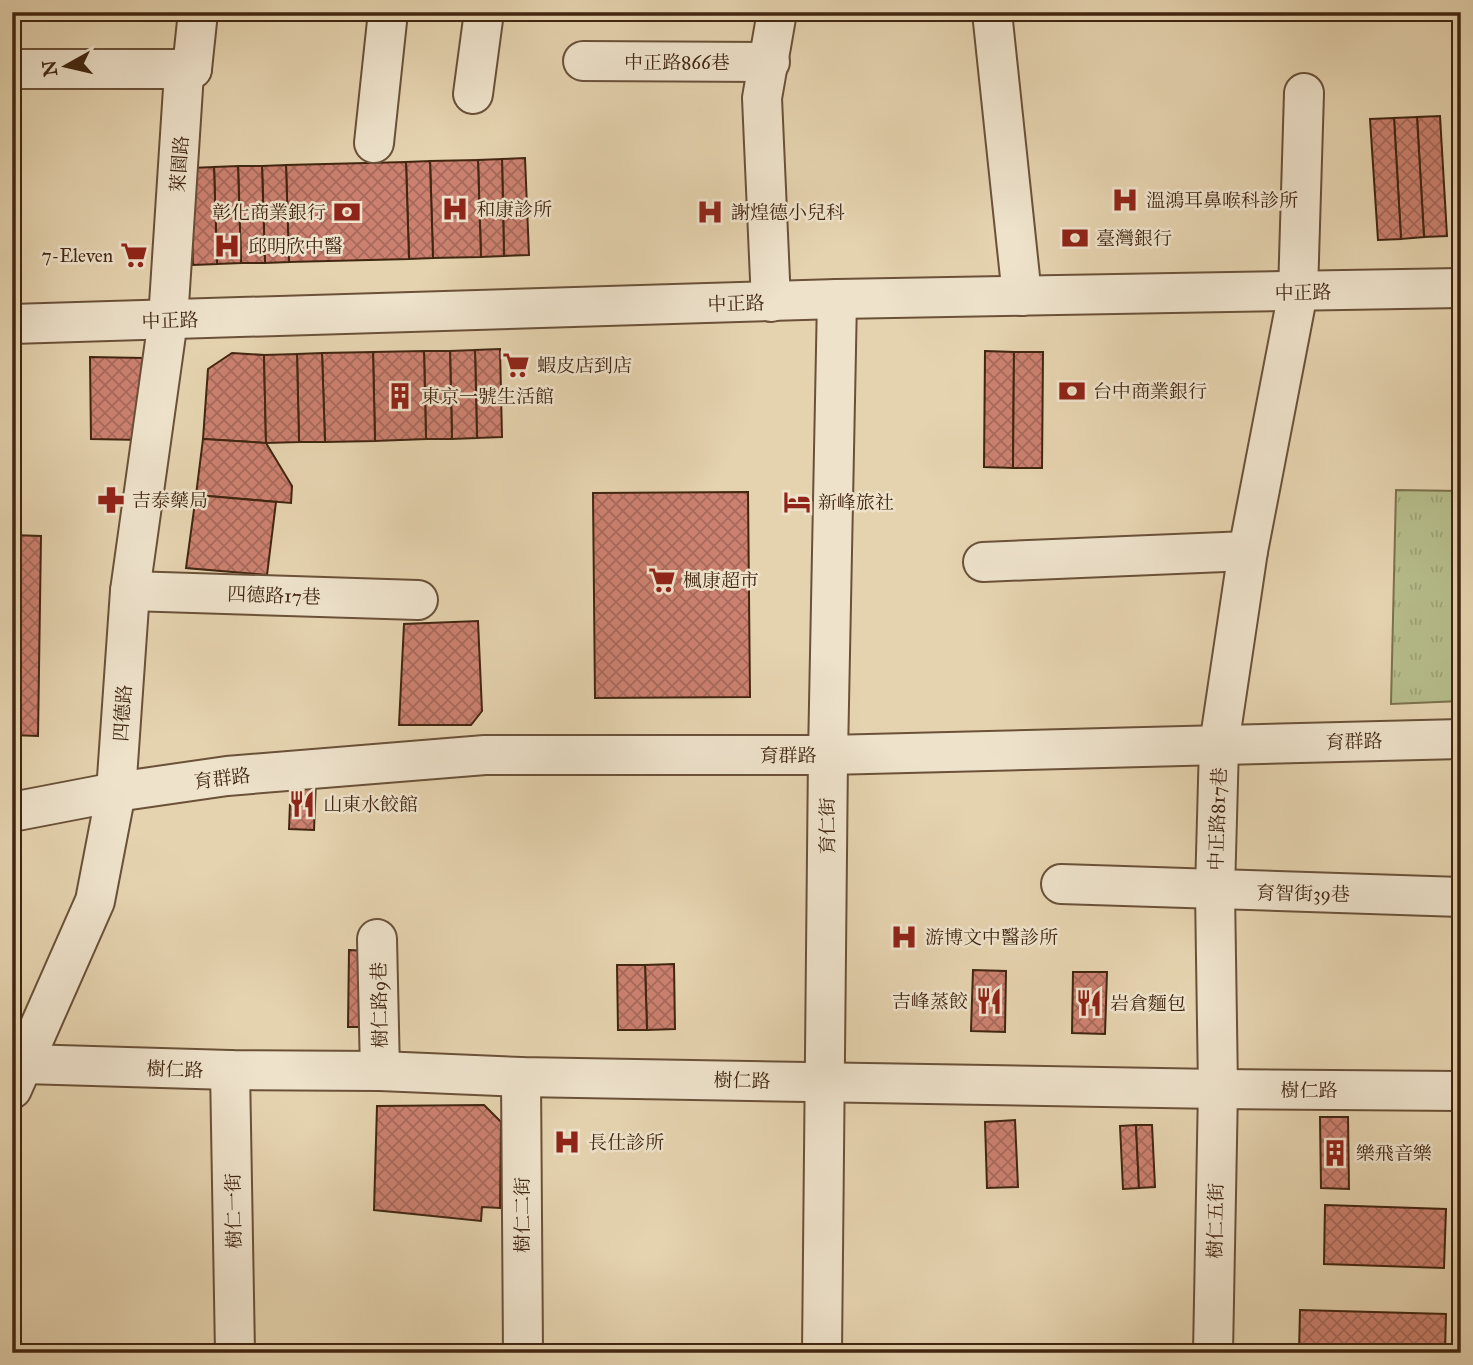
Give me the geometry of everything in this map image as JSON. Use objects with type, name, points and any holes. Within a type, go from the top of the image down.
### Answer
[{"type":"street","name":"萊園路","points":[[169,320],[184,73],[192,69],[198,12]]},
{"type":"street","points":[[374,143],[388,12]]},
{"type":"street","points":[[473,94],[484,12]]},
{"type":"street","points":[[771,302],[762,98],[777,12]]},
{"type":"street","points":[[992,12],[1022,296]]},
{"type":"street","name":"中正路866巷","points":[[583,61],[770,62]]},
{"type":"street","points":[[12,69],[192,69]]},
{"type":"street","name":"中正路817巷","points":[[1218,1089],[1216,891],[1219,745],[1248,551],[1298,292],[1304,93]]},
{"type":"street","name":"中正路","points":[[12,324],[836,299],[1461,288]]},
{"type":"street","name":"育仁街","points":[[822,1353],[836,299]]},
{"type":"street","name":"四德路","points":[[18,1077],[95,901],[116,792],[130,591],[169,320]]},
{"type":"street","points":[[983,562],[1248,551]]},
{"type":"street","name":"四德路17巷","points":[[130,591],[418,600]]},
{"type":"street","name":"育群路","points":[[12,812],[116,792],[227,776],[485,755],[828,755],[1461,739]]},
{"type":"street","name":"育智街39巷","points":[[1061,884],[1461,897]]},
{"type":"street","name":"樹仁路9巷","points":[[377,939],[380,1071]]},
{"type":"street","name":"樹仁路","points":[[18,1077],[230,1070],[380,1071],[522,1077],[1461,1091]]},
{"type":"street","name":"樹仁一街","points":[[230,1070],[235,1353]]},
{"type":"street","name":"樹仁二街","points":[[522,1077],[523,1353]]},
{"type":"street","name":"樹仁五街","points":[[1213,1353],[1218,1089]]},
{"type":"green space","points":[[1396,490],[1461,491],[1461,701],[1391,704]]},
{"type":"building","points":[[1440,116],[1447,236],[1424,237],[1417,117]]},
{"type":"building","points":[[1417,117],[1424,237],[1401,239],[1394,118]]},
{"type":"building","points":[[1394,118],[1401,239],[1378,240],[1370,119]]},
{"type":"building","points":[[525,158],[529,255],[504,256],[502,159]]},
{"type":"building","points":[[502,159],[504,256],[481,257],[478,160]]},
{"type":"building","name":"和康診所","points":[[478,160],[481,257],[433,258],[430,161]]},
{"type":"building","points":[[430,161],[433,258],[409,259],[406,162]]},
{"type":"building","name":"彰化商業銀行","points":[[406,162],[409,259],[289,262],[286,165]]},
{"type":"building","points":[[286,165],[289,262],[265,263],[262,166]]},
{"type":"building","points":[[238,166],[262,166],[265,263],[241,263]]},
{"type":"building","points":[[238,166],[241,263],[217,264],[214,167]]},
{"type":"building","points":[[214,167],[217,264],[193,265],[190,168]]},
{"type":"building","points":[[500,349],[502,437],[477,438],[475,350]]},
{"type":"building","points":[[475,350],[477,438],[452,439],[450,351]]},
{"type":"building","points":[[424,351],[450,351],[452,439],[426,439]]},
{"type":"building","name":"東京一號生活館","points":[[424,351],[426,439],[375,441],[373,352]]},
{"type":"building","points":[[985,351],[1014,352],[1013,468],[984,467]]},
{"type":"building","points":[[373,352],[375,441],[325,442],[322,353]]},
{"type":"building","points":[[1014,352],[1043,352],[1042,468],[1013,468]]},
{"type":"building","points":[[232,353],[264,355],[266,443],[203,439],[208,369]]},
{"type":"building","points":[[322,353],[325,442],[299,442],[297,354]]},
{"type":"building","points":[[297,354],[299,442],[266,443],[264,355]]},
{"type":"building","points":[[90,357],[144,358],[143,440],[91,439]]},
{"type":"building","points":[[203,439],[266,443],[292,486],[291,503],[196,495]]},
{"type":"building","points":[[748,492],[750,697],[595,698],[593,493]]},
{"type":"building","points":[[196,495],[276,502],[267,575],[186,568]]},
{"type":"building","points":[[12,535],[41,536],[38,736],[12,735]]},
{"type":"building","points":[[478,621],[482,711],[471,725],[399,725],[404,624]]},
{"type":"building","name":"山東水餃館","points":[[291,778],[316,779],[314,830],[289,829]]},
{"type":"building","points":[[349,950],[366,951],[365,1027],[348,1027]]},
{"type":"building","points":[[674,964],[675,1029],[647,1030],[645,965]]},
{"type":"building","points":[[617,965],[645,965],[647,1030],[618,1030]]},
{"type":"building","name":"吉峰蒸餃","points":[[973,970],[1006,971],[1005,1032],[971,1031]]},
{"type":"building","name":"岩倉麵包","points":[[1073,972],[1107,972],[1105,1034],[1072,1033]]},
{"type":"building","points":[[484,1105],[501,1122],[500,1208],[482,1207],[481,1221],[374,1210],[377,1106]]},
{"type":"building","name":"樂飛音樂","points":[[1320,1117],[1348,1117],[1349,1189],[1321,1188]]},
{"type":"building","points":[[1015,1120],[1018,1187],[987,1188],[985,1122]]},
{"type":"building","points":[[1136,1125],[1139,1188],[1123,1189],[1120,1126]]},
{"type":"building","points":[[1136,1125],[1152,1125],[1155,1187],[1139,1188]]},
{"type":"building","points":[[1325,1205],[1446,1209],[1444,1268],[1324,1264]]},
{"type":"building","points":[[1300,1310],[1446,1314],[1445,1353],[1299,1353]]},
{"type":"place","name":"溫鴻耳鼻喉科診所","points":[[1125,200]]},
{"type":"place","name":"和康診所","points":[[455,209]]},
{"type":"place","name":"彰化商業銀行","points":[[347,212]]},
{"type":"place","name":"謝煌德小兒科","points":[[710,212]]},
{"type":"place","name":"臺灣銀行","points":[[1075,238]]},
{"type":"place","name":"邱明欣中醫","points":[[227,246]]},
{"type":"place","name":"7-Eleven","points":[[134,255]]},
{"type":"place","name":"蝦皮店到店","points":[[516,365]]},
{"type":"place","name":"台中商業銀行","points":[[1072,391]]},
{"type":"place","name":"東京一號生活館","points":[[400,396]]},
{"type":"place","name":"吉泰藥局","points":[[111,500]]},
{"type":"place","name":"新峰旅社","points":[[797,502]]},
{"type":"place","name":"楓康超市","points":[[662,580]]},
{"type":"place","name":"山東水餃館","points":[[302,804]]},
{"type":"place","name":"游博文中醫診所","points":[[904,937]]},
{"type":"place","name":"吉峰蒸餃","points":[[989,1001]]},
{"type":"place","name":"岩倉麵包","points":[[1089,1003]]},
{"type":"place","name":"長仕診所","points":[[567,1142]]},
{"type":"place","name":"樂飛音樂","points":[[1335,1153]]}]
